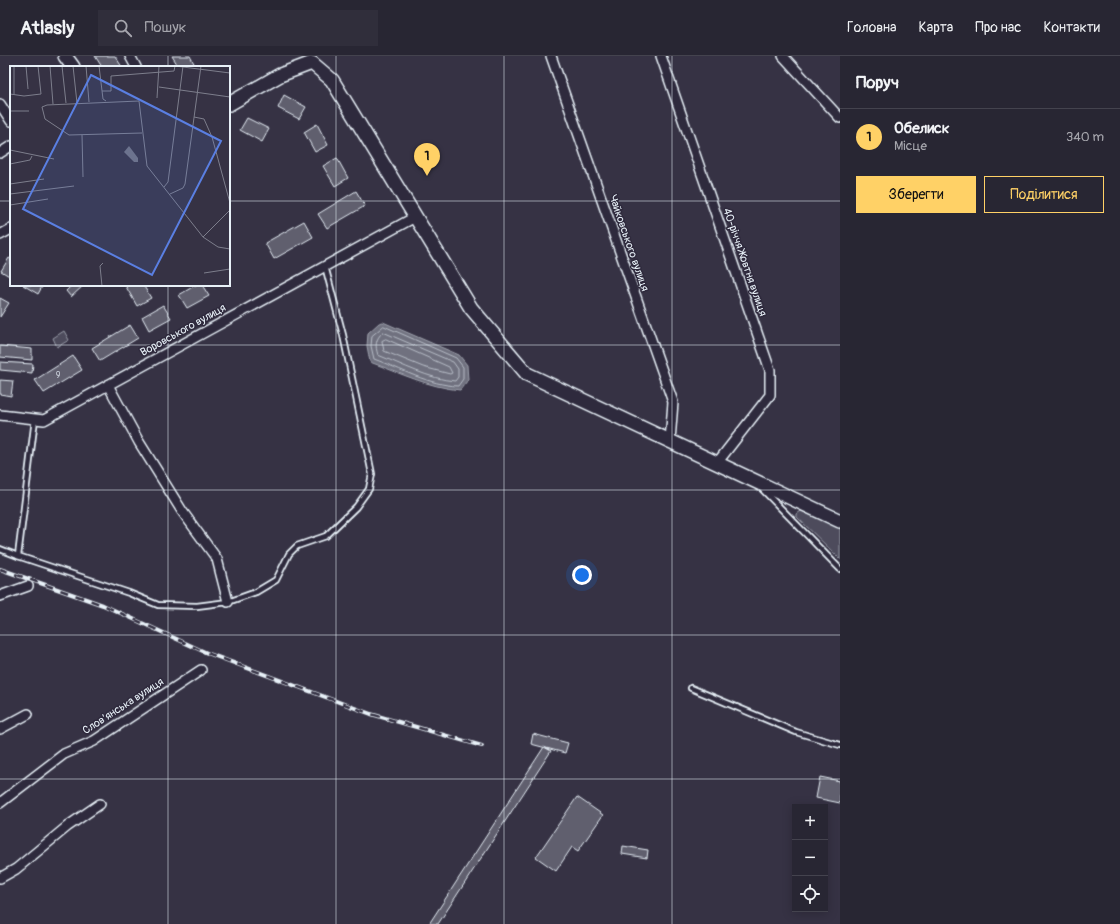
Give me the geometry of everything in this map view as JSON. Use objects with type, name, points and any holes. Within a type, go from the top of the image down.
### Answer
[{"type":"street","points":[[65,56],[72,66]]},
{"type":"street","points":[[130,56],[135,66]]},
{"type":"street","name":"Чайковського вулиця","points":[[551,56],[672,402],[670,441]]},
{"type":"street","name":"40-річчя Жовтня вулиця","points":[[661,56],[770,370],[770,395],[717,463]]},
{"type":"street","points":[[783,56],[840,118]]},
{"type":"street","points":[[230,103],[280,75],[312,63],[332,80],[471,308],[527,374],[840,521]]},
{"type":"street","points":[[0,104],[10,119]]},
{"type":"street","points":[[0,153],[10,147]]},
{"type":"street","name":"Воровського вулиця","points":[[0,415],[44,420],[415,217]]},
{"type":"street","points":[[108,385],[139,442],[178,505],[217,559],[228,602]]},
{"type":"street","points":[[0,596],[28,586]]},
{"type":"street","name":"Слов’янська вулиця","points":[[0,803],[64,754],[94,741],[201,670]]},
{"type":"street","points":[[0,728],[28,714]]},
{"type":"street","points":[[0,878],[16,869],[68,826],[100,804]]},
{"type":"lane","points":[[0,549],[129,593],[158,605],[197,606],[228,602],[256,592],[276,580],[289,554],[297,546],[326,536],[356,507],[369,489],[372,474],[343,335],[325,266]]},
{"type":"lane","points":[[18,556],[35,419]]},
{"type":"lane","points":[[753,480],[840,569]]},
{"type":"lane","points":[[691,688],[796,732],[840,745]]},
{"type":"shaded area","points":[[64,331],[69,340],[57,347],[53,338]]},
{"type":"shaded area","points":[[801,511],[840,528],[840,559],[797,517],[797,514]]},
{"type":"water","points":[[383,322],[459,355],[467,365],[468,380],[460,390],[437,386],[370,362],[367,346],[368,333],[379,323]]},
{"type":"building","points":[[95,56],[115,56],[121,66],[101,66]]},
{"type":"building","points":[[172,56],[190,56],[195,66],[178,66]]},
{"type":"building","points":[[284,95],[306,107],[299,119],[278,108]]},
{"type":"building","points":[[247,118],[269,129],[262,142],[240,130]]},
{"type":"building","points":[[317,124],[328,145],[315,152],[304,132]]},
{"type":"building","points":[[337,158],[348,178],[335,186],[323,166]]},
{"type":"building","points":[[356,191],[365,206],[327,228],[318,214]]},
{"type":"building","points":[[304,221],[313,237],[274,259],[265,243]]},
{"type":"building","points":[[9,258],[10,258],[10,276],[1,271]]},
{"type":"building","points":[[25,286],[42,286],[38,294]]},
{"type":"building","points":[[71,286],[83,286],[71,297],[66,291]]},
{"type":"building","points":[[126,286],[144,286],[151,298],[137,306]]},
{"type":"building","points":[[194,286],[203,286],[209,296],[187,308],[179,295]]},
{"type":"building","points":[[0,298],[9,303],[0,317]]},
{"type":"building","points":[[163,305],[171,318],[149,330],[142,317]]},
{"type":"building","points":[[130,325],[138,338],[100,361],[92,348]]},
{"type":"building","points":[[0,346],[32,349],[32,360],[0,357]]},
{"type":"building","points":[[73,356],[82,370],[44,393],[35,380]]},
{"type":"building","points":[[0,362],[33,364],[32,373],[0,370]]},
{"type":"building","points":[[0,380],[13,381],[11,396],[0,394]]},
{"type":"building","points":[[533,734],[568,743],[565,753],[531,744]]},
{"type":"building","points":[[544,747],[551,751],[438,924],[429,924]]},
{"type":"building","points":[[820,777],[840,781],[840,803],[816,798]]},
{"type":"building","points":[[577,797],[603,815],[578,851],[572,847],[556,871],[536,857]]},
{"type":"building","points":[[623,846],[648,850],[647,858],[622,854]]},
{"type":"railway","points":[[0,569],[103,605],[207,653],[371,714],[482,746]]},
{"type":"place","name":"Обелиск","points":[[427,176]]}]
